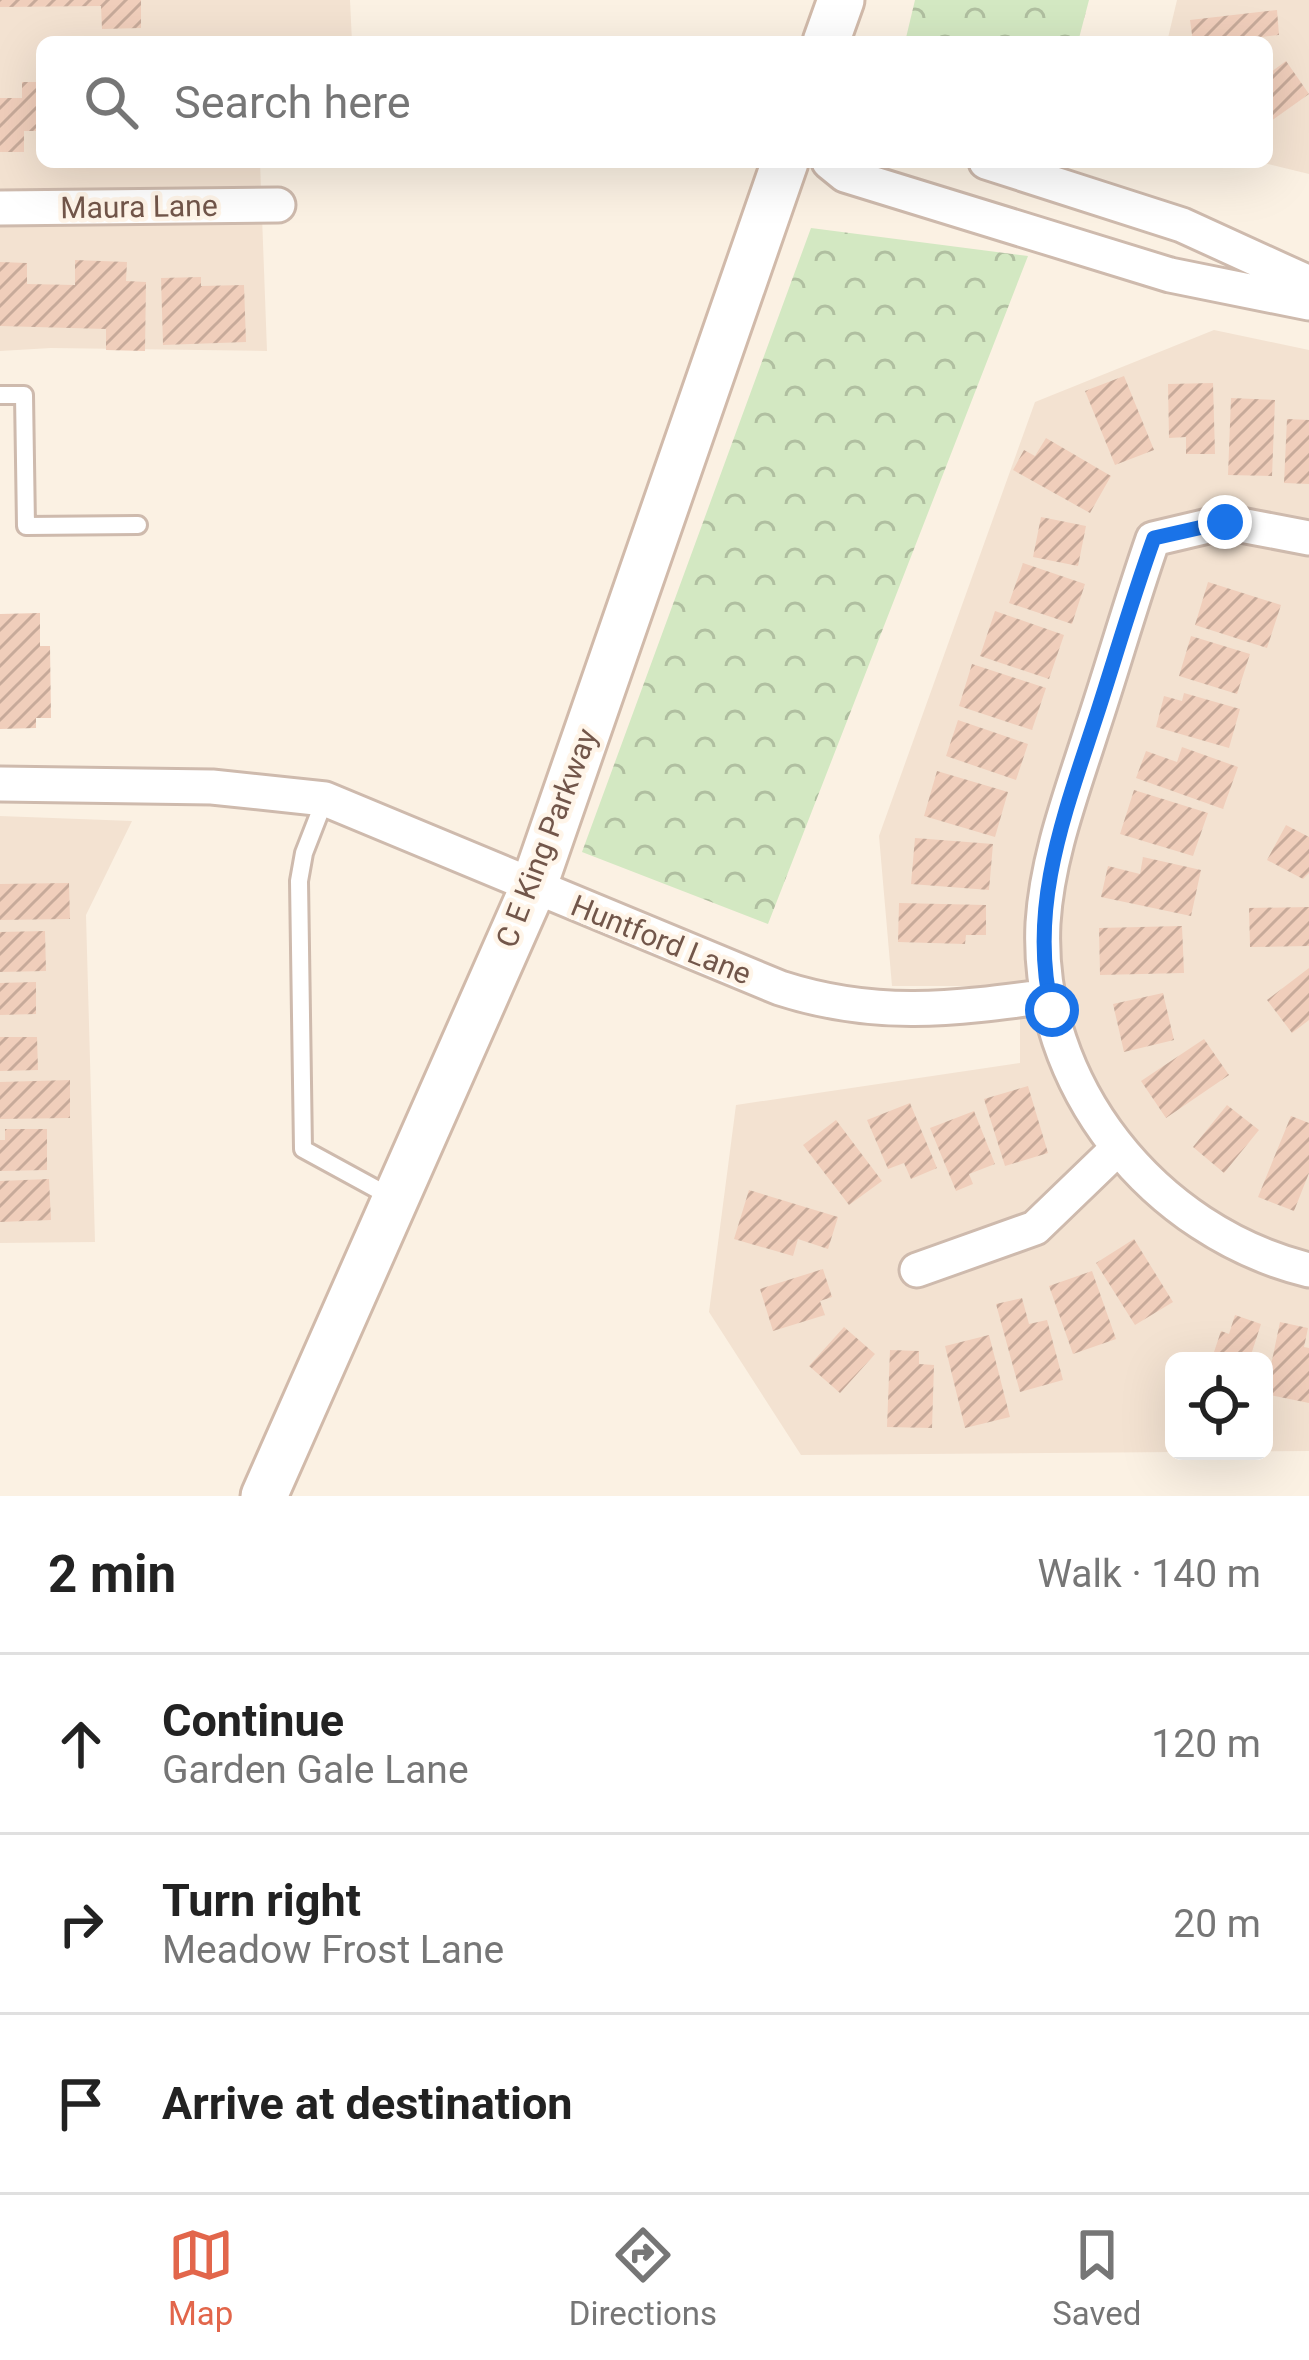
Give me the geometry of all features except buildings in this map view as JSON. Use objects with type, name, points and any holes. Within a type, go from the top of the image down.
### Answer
[{"type":"main road","points":[[828,36],[841,0]]},
{"type":"main road","name":"C E King Parkway","points":[[264,1496],[533,887],[783,168]]},
{"type":"street","points":[[836,168],[844,175],[1170,275],[1309,303]]},
{"type":"street","points":[[1005,168],[1182,225],[1309,283]]},
{"type":"street","name":"Maura Lane","points":[[0,208],[278,205]]},
{"type":"street","points":[[1309,538],[1225,522],[1154,538],[1066,809],[1043,928],[1049,996],[1064,1050],[1082,1091],[1118,1148],[1148,1184],[1182,1212],[1239,1245],[1309,1270]]},
{"type":"street","name":"Huntford Lane","points":[[0,784],[212,787],[325,799],[780,988],[839,1005],[923,1011],[1049,996]]},
{"type":"street","points":[[917,1270],[1035,1228],[1118,1148]]},
{"type":"lane","points":[[0,395],[24,395],[26,526],[138,525]]},
{"type":"lane","points":[[325,799],[304,853],[299,881],[303,1149],[394,1199]]},
{"type":"shaded area","points":[[0,0],[350,0],[352,36],[36,36],[36,168],[260,168],[267,351],[0,351]]},
{"type":"shaded area","points":[[1177,0],[1309,0],[1309,174],[1273,165],[1273,36],[1168,36]]},
{"type":"shaded area","points":[[1214,330],[1309,350],[1309,1451],[1273,1451],[1273,1352],[1165,1352],[1165,1452],[801,1455],[709,1312],[736,1105],[1020,1063],[1020,986],[892,986],[879,836],[1035,402]]},
{"type":"shaded area","points":[[0,816],[132,821],[86,915],[95,1242],[0,1243]]},
{"type":"green space","points":[[915,0],[1089,0],[1080,36],[906,36]]},
{"type":"green space","points":[[811,228],[1028,256],[768,924],[582,852]]},
{"type":"route","points":[[1052,1010],[1043,928],[1051,868],[1154,538],[1225,522]]}]
